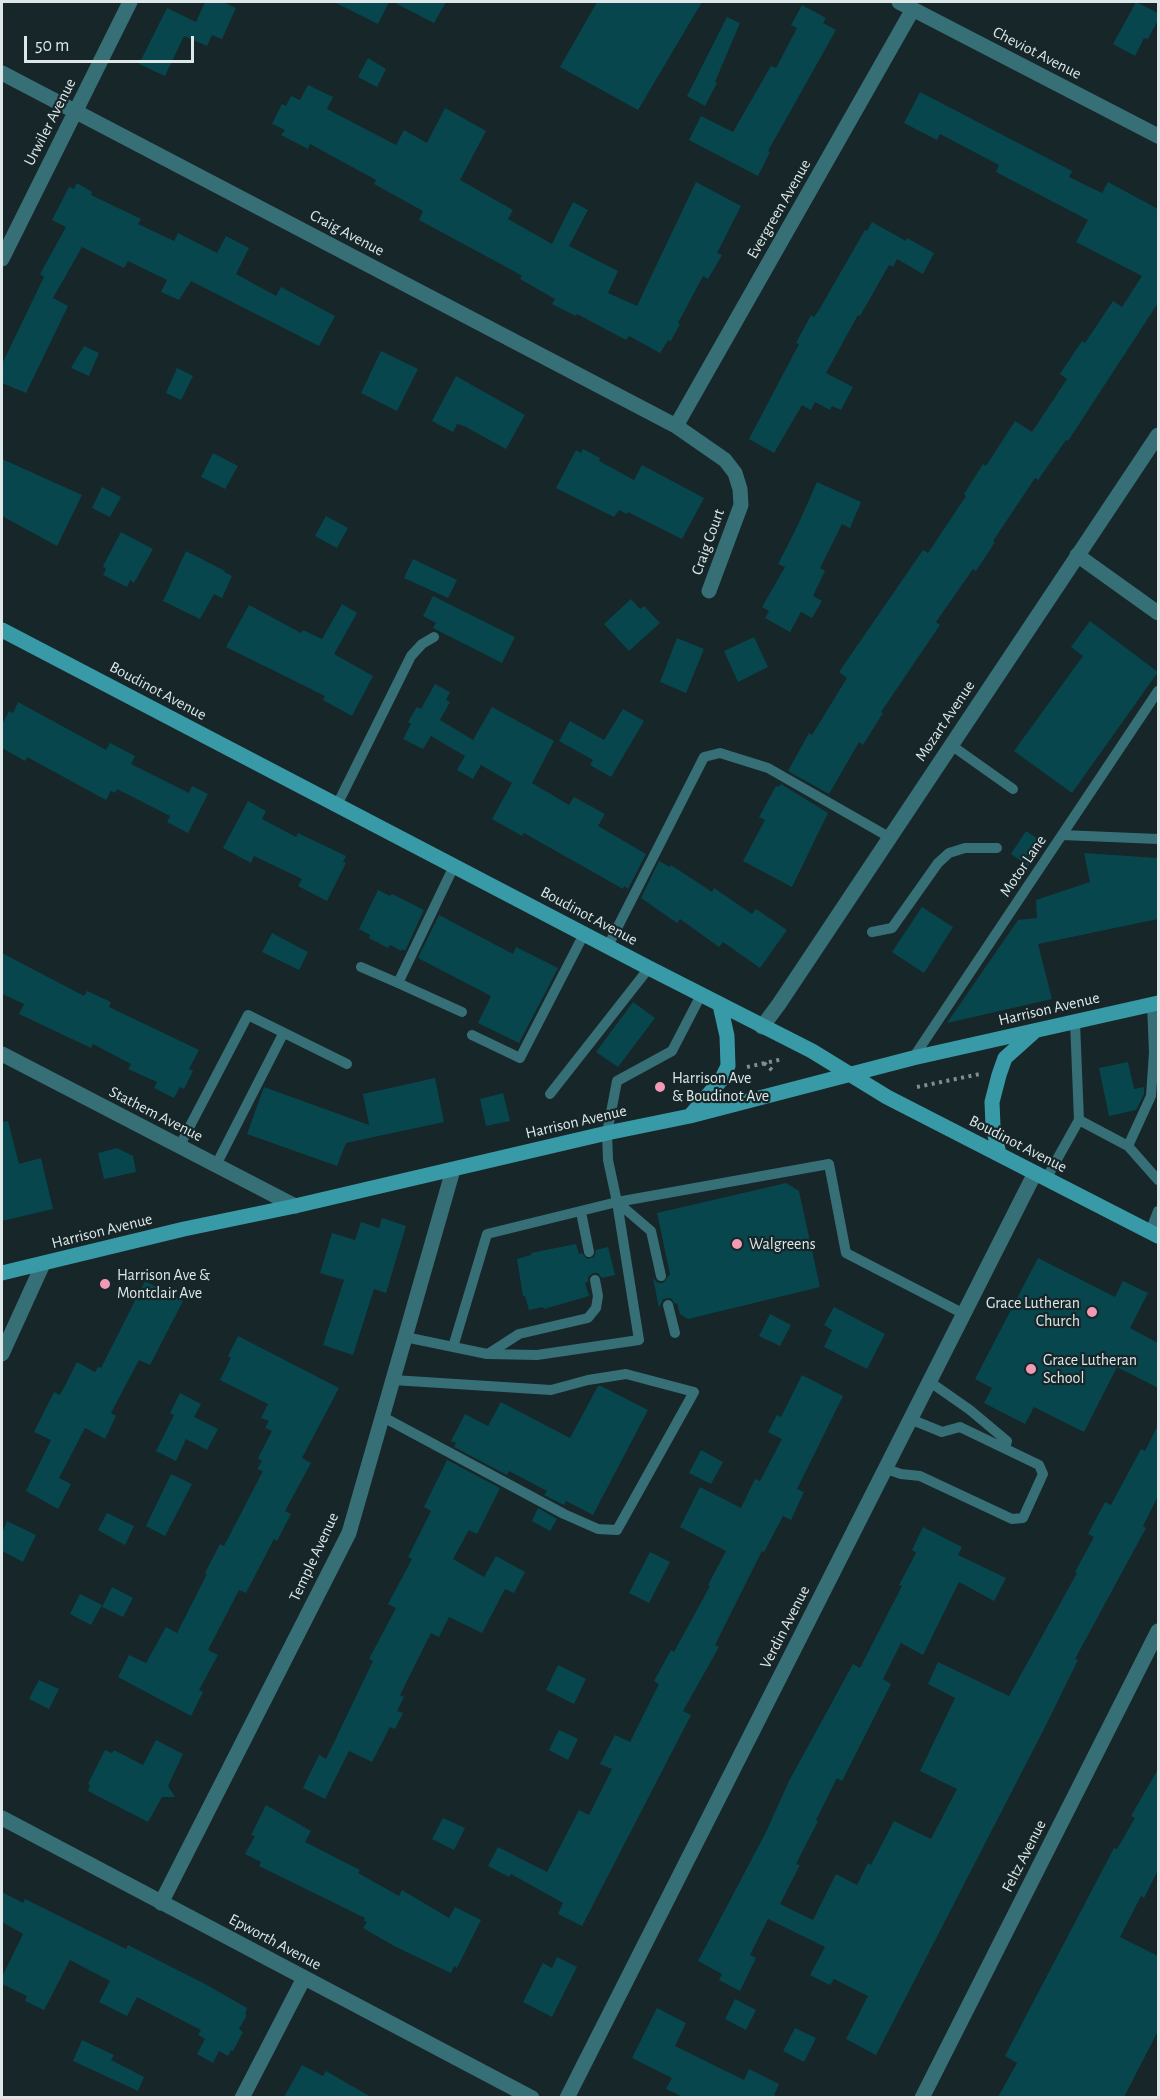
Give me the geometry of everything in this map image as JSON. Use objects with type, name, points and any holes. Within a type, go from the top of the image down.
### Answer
[{"type":"street","name":"Urwiler Avenue","points":[[2,259],[130,2]]},
{"type":"street","name":"Cheviot Avenue","points":[[899,2],[1158,136]]},
{"type":"street","name":"Evergreen Avenue","points":[[676,426],[913,9]]},
{"type":"street","name":"Craig Avenue","points":[[2,73],[676,426]]},
{"type":"street","name":"Craig Court","points":[[676,426],[725,460],[735,473],[741,489],[741,505],[709,591]]},
{"type":"street","name":"Mozart Avenue","points":[[762,1027],[1158,435]]},
{"type":"street","points":[[1077,555],[1158,613]]},
{"type":"street","name":"Boudinot Avenue","points":[[2,630],[812,1051],[887,1097],[1154,1234]]},
{"type":"street","name":"Harrison Avenue","points":[[2,1273],[184,1229],[690,1116],[913,1058],[1155,1004]]},
{"type":"street","points":[[690,1116],[721,1080],[728,1066],[727,1036],[720,1005]]},
{"type":"street","points":[[999,1154],[993,1126],[992,1102],[999,1075],[1005,1058],[1035,1031]]},
{"type":"street","name":"Stathem Avenue","points":[[2,1054],[295,1206]]},
{"type":"street","name":"Temple Avenue","points":[[161,1903],[349,1533],[453,1170]]},
{"type":"street","name":"Verdin Avenue","points":[[567,2097],[964,1314],[1041,1176]]},
{"type":"street","points":[[2,1354],[43,1264]]},
{"type":"street","name":"Feltz Avenue","points":[[922,2097],[1158,1631]]},
{"type":"street","name":"Epworth Avenue","points":[[2,1818],[532,2097]]},
{"type":"street","points":[[242,2097],[304,1978]]},
{"type":"lane","points":[[337,805],[411,656],[422,644],[434,638]]},
{"type":"lane","name":"Motor Lane","points":[[913,1058],[1158,692]]},
{"type":"lane","points":[[951,745],[1013,789]]},
{"type":"lane","points":[[608,946],[704,757],[720,753],[768,768],[889,837]]},
{"type":"lane","points":[[1062,835],[1158,839]]},
{"type":"lane","points":[[872,932],[892,928],[938,863],[949,853],[965,848],[997,848]]},
{"type":"lane","points":[[398,983],[454,866]]},
{"type":"lane","points":[[472,1035],[520,1058],[584,934]]},
{"type":"lane","points":[[361,967],[462,1012]]},
{"type":"lane","points":[[550,1094],[649,968]]},
{"type":"lane","points":[[405,1337],[488,1354],[537,1355],[639,1340],[608,1160],[607,1133],[617,1081],[672,1051],[701,995]]},
{"type":"lane","points":[[1128,1146],[1151,1096],[1155,1004]]},
{"type":"lane","points":[[179,1147],[248,1015],[347,1064]]},
{"type":"lane","points":[[1041,1176],[1079,1120],[1075,1022]]},
{"type":"lane","points":[[216,1165],[283,1034]]},
{"type":"lane","points":[[1079,1120],[1128,1146],[1158,1180]]},
{"type":"lane","points":[[453,1347],[487,1234],[617,1202],[829,1164],[846,1253],[964,1314]]},
{"type":"lane","points":[[617,1202],[651,1231],[661,1276]]},
{"type":"lane","points":[[1154,1234],[1158,1211]]},
{"type":"lane","points":[[581,1212],[589,1252]]},
{"type":"lane","points":[[488,1354],[519,1334],[588,1318],[596,1308],[598,1296],[595,1280]]},
{"type":"lane","points":[[668,1305],[675,1333]]},
{"type":"lane","points":[[383,1417],[564,1514],[598,1529],[617,1530],[694,1392],[626,1374],[588,1380],[551,1390],[393,1380]]},
{"type":"lane","points":[[930,1382],[970,1410],[1007,1441],[1005,1448]]},
{"type":"lane","points":[[886,1469],[901,1474],[920,1476],[1012,1520],[1023,1518],[1043,1474],[1039,1465],[960,1427],[942,1432],[910,1419]]},
{"type":"path","points":[[743,1067],[783,1059]]},
{"type":"path","points":[[764,1063],[772,1070]]},
{"type":"path","points":[[917,1087],[990,1073]]},
{"type":"path","points":[[929,1079],[932,1084]]},
{"type":"building","points":[[205,2],[223,2],[236,8],[222,39],[212,35],[207,46],[184,36],[165,76],[139,64],[167,8],[196,22]]},
{"type":"building","points":[[334,2],[389,2],[378,24]]},
{"type":"building","points":[[393,2],[446,2],[434,23]]},
{"type":"building","points":[[597,2],[702,2],[638,110],[560,67]]},
{"type":"building","points":[[1136,2],[1158,13],[1158,20],[1148,39],[1144,38],[1135,56],[1113,44]]},
{"type":"building","points":[[802,5],[826,18],[823,23],[836,30],[768,151],[770,152],[758,176],[689,140],[701,116],[733,132],[771,66],[776,68],[797,28],[791,25]]},
{"type":"building","points":[[727,17],[740,23],[715,82],[717,83],[705,106],[687,96]]},
{"type":"building","points":[[368,58],[386,69],[377,87],[358,77]]},
{"type":"building","points":[[308,85],[333,97],[327,109],[396,145],[404,130],[427,143],[445,108],[486,131],[460,180],[513,210],[508,219],[552,244],[573,202],[588,210],[569,246],[618,271],[608,293],[637,306],[696,182],[741,206],[717,253],[722,255],[708,279],[703,276],[671,341],[668,340],[660,353],[629,336],[626,340],[577,314],[576,316],[552,304],[555,299],[520,279],[522,276],[419,220],[423,211],[374,184],[376,180],[310,144],[308,149],[281,135],[285,130],[272,124],[282,104],[286,106],[291,96],[300,100]]},
{"type":"building","points":[[920,92],[1072,171],[1069,177],[1102,193],[1108,182],[1158,209],[1158,303],[1068,441],[1066,440],[1038,480],[1035,478],[976,571],[973,569],[936,622],[940,625],[881,712],[883,713],[863,745],[859,742],[829,794],[788,771],[809,733],[812,735],[847,678],[839,672],[923,550],[928,553],[966,496],[964,494],[983,464],[986,466],[1015,421],[1032,432],[1067,379],[1060,374],[1082,341],[1085,343],[1113,301],[1122,307],[1142,276],[1076,242],[1088,220],[996,172],[999,165],[940,134],[937,140],[904,123]]},
{"type":"building","points":[[77,183],[92,192],[91,195],[141,219],[138,224],[174,241],[178,233],[217,253],[226,236],[249,248],[236,274],[276,296],[281,287],[335,316],[319,346],[191,281],[179,300],[161,292],[167,280],[128,261],[124,268],[82,247],[53,298],[68,306],[26,393],[2,383],[2,364],[44,277],[40,274],[66,227],[52,220],[69,187],[74,189]]},
{"type":"building","points":[[872,222],[934,253],[923,274],[897,259],[893,267],[889,265],[826,373],[853,387],[841,410],[832,406],[830,410],[815,402],[811,410],[802,405],[774,453],[749,439],[799,344],[796,343],[811,315],[814,317],[819,310],[865,230],[867,231]]},
{"type":"building","points":[[84,346],[99,353],[89,376],[71,368]]},
{"type":"building","points":[[381,351],[418,369],[397,411],[361,393]]},
{"type":"building","points":[[177,368],[193,376],[181,400],[166,393]]},
{"type":"building","points":[[456,376],[525,415],[506,449],[464,426],[457,424],[453,432],[432,421]]},
{"type":"building","points":[[583,449],[600,458],[599,461],[634,480],[642,465],[704,498],[682,539],[628,512],[627,514],[619,510],[614,517],[556,488],[576,450],[581,453]]},
{"type":"building","points":[[213,453],[238,466],[225,489],[201,477]]},
{"type":"building","points":[[2,459],[82,495],[57,546],[2,516]]},
{"type":"building","points":[[817,482],[861,502],[850,528],[842,524],[820,568],[825,571],[813,596],[822,601],[812,618],[801,612],[790,632],[765,618],[769,611],[762,607],[785,567],[778,564]]},
{"type":"building","points":[[102,487],[121,497],[110,517],[92,508]]},
{"type":"building","points":[[326,516],[348,528],[337,548],[315,536]]},
{"type":"building","points":[[121,532],[153,549],[134,583],[130,580],[127,587],[103,575],[106,569],[103,566]]},
{"type":"building","points":[[186,551],[232,576],[222,598],[214,594],[200,619],[163,601]]},
{"type":"building","points":[[413,559],[457,580],[448,598],[404,578]]},
{"type":"building","points":[[433,596],[515,637],[502,663],[433,628],[436,623],[423,616]]},
{"type":"building","points":[[631,599],[640,609],[644,606],[660,623],[629,651],[604,624]]},
{"type":"building","points":[[342,604],[357,613],[334,654],[373,676],[352,716],[323,700],[325,696],[226,647],[249,605],[301,633],[303,630],[322,639]]},
{"type":"building","points":[[1090,621],[1158,672],[1072,793],[1014,751],[1083,656],[1071,647]]},
{"type":"building","points":[[754,637],[768,667],[738,682],[724,651]]},
{"type":"building","points":[[677,638],[704,649],[686,693],[660,682]]},
{"type":"building","points":[[435,684],[450,692],[446,700],[450,702],[440,720],[473,740],[492,707],[554,741],[532,783],[569,805],[574,797],[605,814],[598,826],[646,854],[628,889],[624,886],[623,889],[524,833],[522,836],[492,819],[512,783],[481,765],[473,779],[457,770],[465,756],[431,736],[423,749],[403,739],[411,724],[408,722],[417,707],[421,709]]},
{"type":"building","points":[[18,702],[106,750],[110,743],[135,756],[131,764],[189,793],[192,786],[208,794],[188,833],[167,822],[170,816],[117,789],[115,793],[111,791],[106,800],[27,757],[25,761],[2,748],[2,725],[9,711],[13,713]]},
{"type":"building","points":[[623,709],[644,721],[611,777],[590,765],[593,760],[559,741],[570,721],[604,740]]},
{"type":"building","points":[[781,784],[828,813],[792,887],[743,861],[765,820],[759,817],[776,786],[779,787]]},
{"type":"building","points":[[248,801],[266,811],[262,819],[296,837],[298,833],[346,856],[343,862],[346,863],[327,901],[298,886],[302,879],[254,856],[251,863],[223,848]]},
{"type":"building","points":[[1026,831],[1044,843],[1028,866],[1011,854]]},
{"type":"building","points":[[1084,853],[1158,858],[1158,919],[1038,944],[1052,999],[947,1023],[1018,920],[1037,918],[1036,900],[1090,882]]},
{"type":"building","points":[[659,861],[670,867],[671,865],[712,892],[714,888],[752,914],[756,909],[787,930],[760,968],[723,942],[719,947],[680,919],[677,923],[641,898]]},
{"type":"building","points":[[378,890],[390,896],[392,894],[424,910],[405,951],[390,945],[388,948],[369,938],[370,935],[359,929]]},
{"type":"building","points":[[922,907],[953,927],[924,973],[892,952]]},
{"type":"building","points":[[439,915],[513,954],[516,947],[558,968],[519,1043],[478,1023],[491,996],[418,958]]},
{"type":"building","points":[[272,933],[308,952],[299,970],[262,952]]},
{"type":"building","points":[[2,953],[84,996],[87,991],[111,1002],[109,1007],[199,1050],[189,1069],[193,1071],[184,1089],[180,1087],[174,1098],[154,1088],[157,1082],[128,1069],[131,1064],[93,1044],[91,1048],[19,1014],[24,1004],[2,994]]},
{"type":"building","points":[[633,1002],[655,1018],[618,1067],[596,1052]]},
{"type":"building","points":[[1128,1062],[1134,1089],[1144,1087],[1144,1094],[1136,1110],[1109,1116],[1099,1068]]},
{"type":"building","points":[[435,1078],[444,1122],[346,1143],[337,1166],[247,1134],[264,1087],[369,1125],[363,1094]]},
{"type":"building","points":[[503,1093],[510,1121],[486,1126],[480,1099]]},
{"type":"building","points":[[8,1121],[19,1164],[41,1158],[53,1209],[2,1221],[2,1122]]},
{"type":"building","points":[[117,1148],[133,1156],[136,1172],[104,1179],[98,1153]]},
{"type":"building","name":"Walgreens","points":[[786,1183],[799,1191],[820,1287],[688,1319],[680,1314],[677,1303],[675,1304],[671,1298],[663,1299],[659,1308],[653,1278],[658,1283],[663,1283],[670,1274],[657,1213]]},
{"type":"building","points":[[382,1218],[406,1226],[386,1293],[374,1289],[353,1355],[323,1345],[344,1280],[320,1273],[332,1233],[355,1240],[361,1222],[379,1228]]},
{"type":"building","points":[[576,1244],[579,1254],[582,1253],[587,1259],[594,1257],[596,1250],[608,1247],[615,1275],[602,1278],[598,1273],[593,1273],[585,1283],[589,1296],[544,1309],[543,1307],[529,1310],[525,1296],[523,1296],[517,1259],[531,1255],[531,1253]]},
{"type":"building","points":[[1038,1258],[1115,1297],[1123,1281],[1148,1293],[1130,1328],[1158,1343],[1158,1388],[1117,1367],[1084,1432],[1034,1407],[1025,1424],[984,1403],[992,1388],[975,1379]]},
{"type":"building","points":[[145,1281],[183,1301],[150,1365],[139,1360],[111,1413],[116,1416],[105,1439],[85,1428],[59,1478],[71,1484],[58,1509],[26,1491],[51,1440],[34,1432],[54,1392],[60,1395],[77,1362],[95,1372],[98,1367],[101,1368]]},
{"type":"building","points":[[834,1307],[885,1334],[867,1369],[824,1347],[832,1330],[824,1325]]},
{"type":"building","points":[[770,1314],[791,1325],[780,1346],[759,1336]]},
{"type":"building","points":[[238,1336],[339,1388],[302,1458],[311,1463],[285,1511],[291,1514],[277,1541],[274,1539],[246,1593],[239,1590],[208,1650],[218,1655],[199,1690],[203,1692],[191,1716],[118,1677],[129,1655],[146,1663],[166,1627],[177,1633],[220,1544],[224,1546],[263,1471],[257,1469],[262,1461],[258,1458],[272,1431],[265,1428],[269,1421],[261,1418],[268,1404],[220,1380],[231,1358],[228,1356]]},
{"type":"building","points":[[802,1375],[843,1396],[797,1489],[804,1492],[791,1520],[783,1516],[764,1552],[762,1551],[715,1645],[719,1647],[683,1711],[691,1715],[582,1926],[558,1914],[563,1903],[511,1874],[509,1877],[488,1866],[498,1847],[547,1872],[579,1810],[589,1815],[612,1769],[600,1764],[615,1735],[630,1742],[659,1684],[654,1681],[671,1650],[674,1652],[726,1551],[680,1527],[700,1487],[741,1508],[755,1479],[760,1481],[782,1439],[768,1432],[777,1415],[781,1417]]},
{"type":"building","points":[[598,1386],[648,1410],[593,1515],[566,1501],[564,1505],[544,1495],[547,1491],[509,1471],[507,1475],[454,1447],[456,1443],[451,1441],[465,1414],[488,1426],[501,1402],[570,1438]]},
{"type":"building","points":[[180,1393],[201,1404],[194,1417],[218,1429],[207,1450],[186,1439],[176,1461],[156,1451],[174,1415],[170,1413]]},
{"type":"building","points":[[1158,1425],[1158,1496],[1143,1526],[1146,1528],[1075,1659],[1078,1660],[1044,1729],[876,2055],[846,2039],[868,1996],[834,1979],[830,1985],[810,1975],[825,1947],[768,1919],[750,1955],[756,1958],[740,1991],[719,1980],[722,1974],[698,1961],[766,1832],[789,1781],[853,1664],[860,1668],[902,1586],[899,1585],[916,1553],[912,1550],[923,1527],[962,1547],[958,1555],[1006,1578],[994,1601],[959,1582],[923,1655],[901,1643],[883,1679],[891,1684],[842,1781],[837,1778],[796,1864],[800,1865],[780,1904],[813,1920],[836,1874],[857,1885],[868,1863],[871,1865],[894,1821],[931,1839],[957,1789],[920,1771],[955,1698],[928,1684],[938,1662],[1009,1696],[1077,1573],[1075,1572],[1094,1537],[1088,1534],[1105,1502],[1111,1505],[1141,1449],[1145,1451]]},
{"type":"building","points":[[701,1450],[723,1462],[711,1484],[689,1473]]},
{"type":"building","points":[[447,1460],[500,1488],[477,1534],[469,1530],[453,1559],[484,1577],[496,1556],[525,1572],[514,1593],[505,1589],[482,1633],[449,1617],[439,1637],[431,1633],[400,1695],[404,1697],[397,1711],[403,1713],[395,1729],[390,1727],[372,1762],[349,1751],[325,1799],[303,1788],[319,1755],[326,1759],[373,1661],[369,1659],[396,1608],[388,1604],[412,1559],[408,1557],[431,1511],[424,1507]]},
{"type":"building","points":[[171,1474],[192,1484],[165,1536],[146,1526]]},
{"type":"building","points":[[538,1508],[557,1519],[550,1531],[532,1521]]},
{"type":"building","points":[[107,1513],[134,1526],[125,1545],[98,1530]]},
{"type":"building","points":[[7,1521],[36,1535],[23,1562],[2,1551],[2,1533]]},
{"type":"building","points":[[650,1552],[670,1562],[649,1603],[629,1593]]},
{"type":"building","points":[[112,1587],[133,1598],[123,1617],[102,1607]]},
{"type":"building","points":[[80,1594],[102,1605],[91,1625],[70,1614]]},
{"type":"building","points":[[558,1665],[586,1679],[574,1704],[546,1690]]},
{"type":"building","points":[[39,1680],[59,1689],[49,1709],[29,1699]]},
{"type":"building","points":[[559,1730],[578,1739],[568,1760],[549,1750]]},
{"type":"building","points":[[156,1740],[183,1754],[168,1786],[175,1797],[162,1797],[148,1822],[88,1791],[90,1785],[88,1784],[105,1750],[112,1753],[114,1750],[143,1765]]},
{"type":"building","points":[[1158,1769],[1158,1870],[1144,1898],[1141,1896],[1120,1937],[1158,1956],[1158,2031],[1124,2097],[998,2097],[1017,2063],[1005,2056],[1114,1848],[1117,1849],[1135,1818],[1131,1816]]},
{"type":"building","points":[[266,1805],[311,1831],[305,1842],[360,1870],[358,1873],[399,1896],[402,1890],[449,1918],[455,1907],[481,1920],[457,1968],[454,1966],[451,1973],[394,1946],[363,1928],[367,1922],[364,1921],[365,1918],[259,1866],[261,1862],[245,1854],[255,1836],[251,1835]]},
{"type":"building","points":[[443,1818],[465,1828],[454,1850],[432,1839]]},
{"type":"building","points":[[2,1892],[23,1903],[25,1899],[126,1949],[128,1945],[247,2008],[245,2014],[247,2015],[239,2029],[243,2032],[233,2051],[231,2050],[228,2056],[219,2051],[213,2063],[197,2054],[205,2039],[198,2035],[201,2030],[137,1997],[127,2016],[99,2002],[110,1981],[70,1960],[44,2010],[25,2001],[27,1996],[2,1984],[2,1977],[23,1934],[2,1922]]},
{"type":"building","points":[[557,1957],[577,1967],[552,2017],[523,2002],[543,1963],[552,1968]]},
{"type":"building","points":[[735,1999],[756,2010],[746,2030],[725,2019]]},
{"type":"building","points":[[657,2008],[686,2023],[675,2046],[744,2080],[749,2069],[779,2084],[774,2095],[778,2097],[683,2097],[666,2089],[672,2078],[632,2058]]},
{"type":"building","points":[[795,2028],[816,2038],[804,2062],[783,2051]]},
{"type":"building","points":[[82,2040],[114,2055],[111,2060],[144,2077],[138,2091],[73,2061]]},
{"type":"building","points":[[302,2065],[323,2076],[326,2071],[371,2097],[284,2097]]},
{"type":"place","name":"Harrison Ave & Boudinot Ave","points":[[660,1087]]},
{"type":"place","name":"Walgreens","points":[[737,1244]]},
{"type":"place","name":"Harrison Ave & Montclair Ave","points":[[105,1284]]},
{"type":"place","name":"Grace Lutheran Church","points":[[1092,1312]]},
{"type":"place","name":"Grace Lutheran School","points":[[1031,1369]]}]
